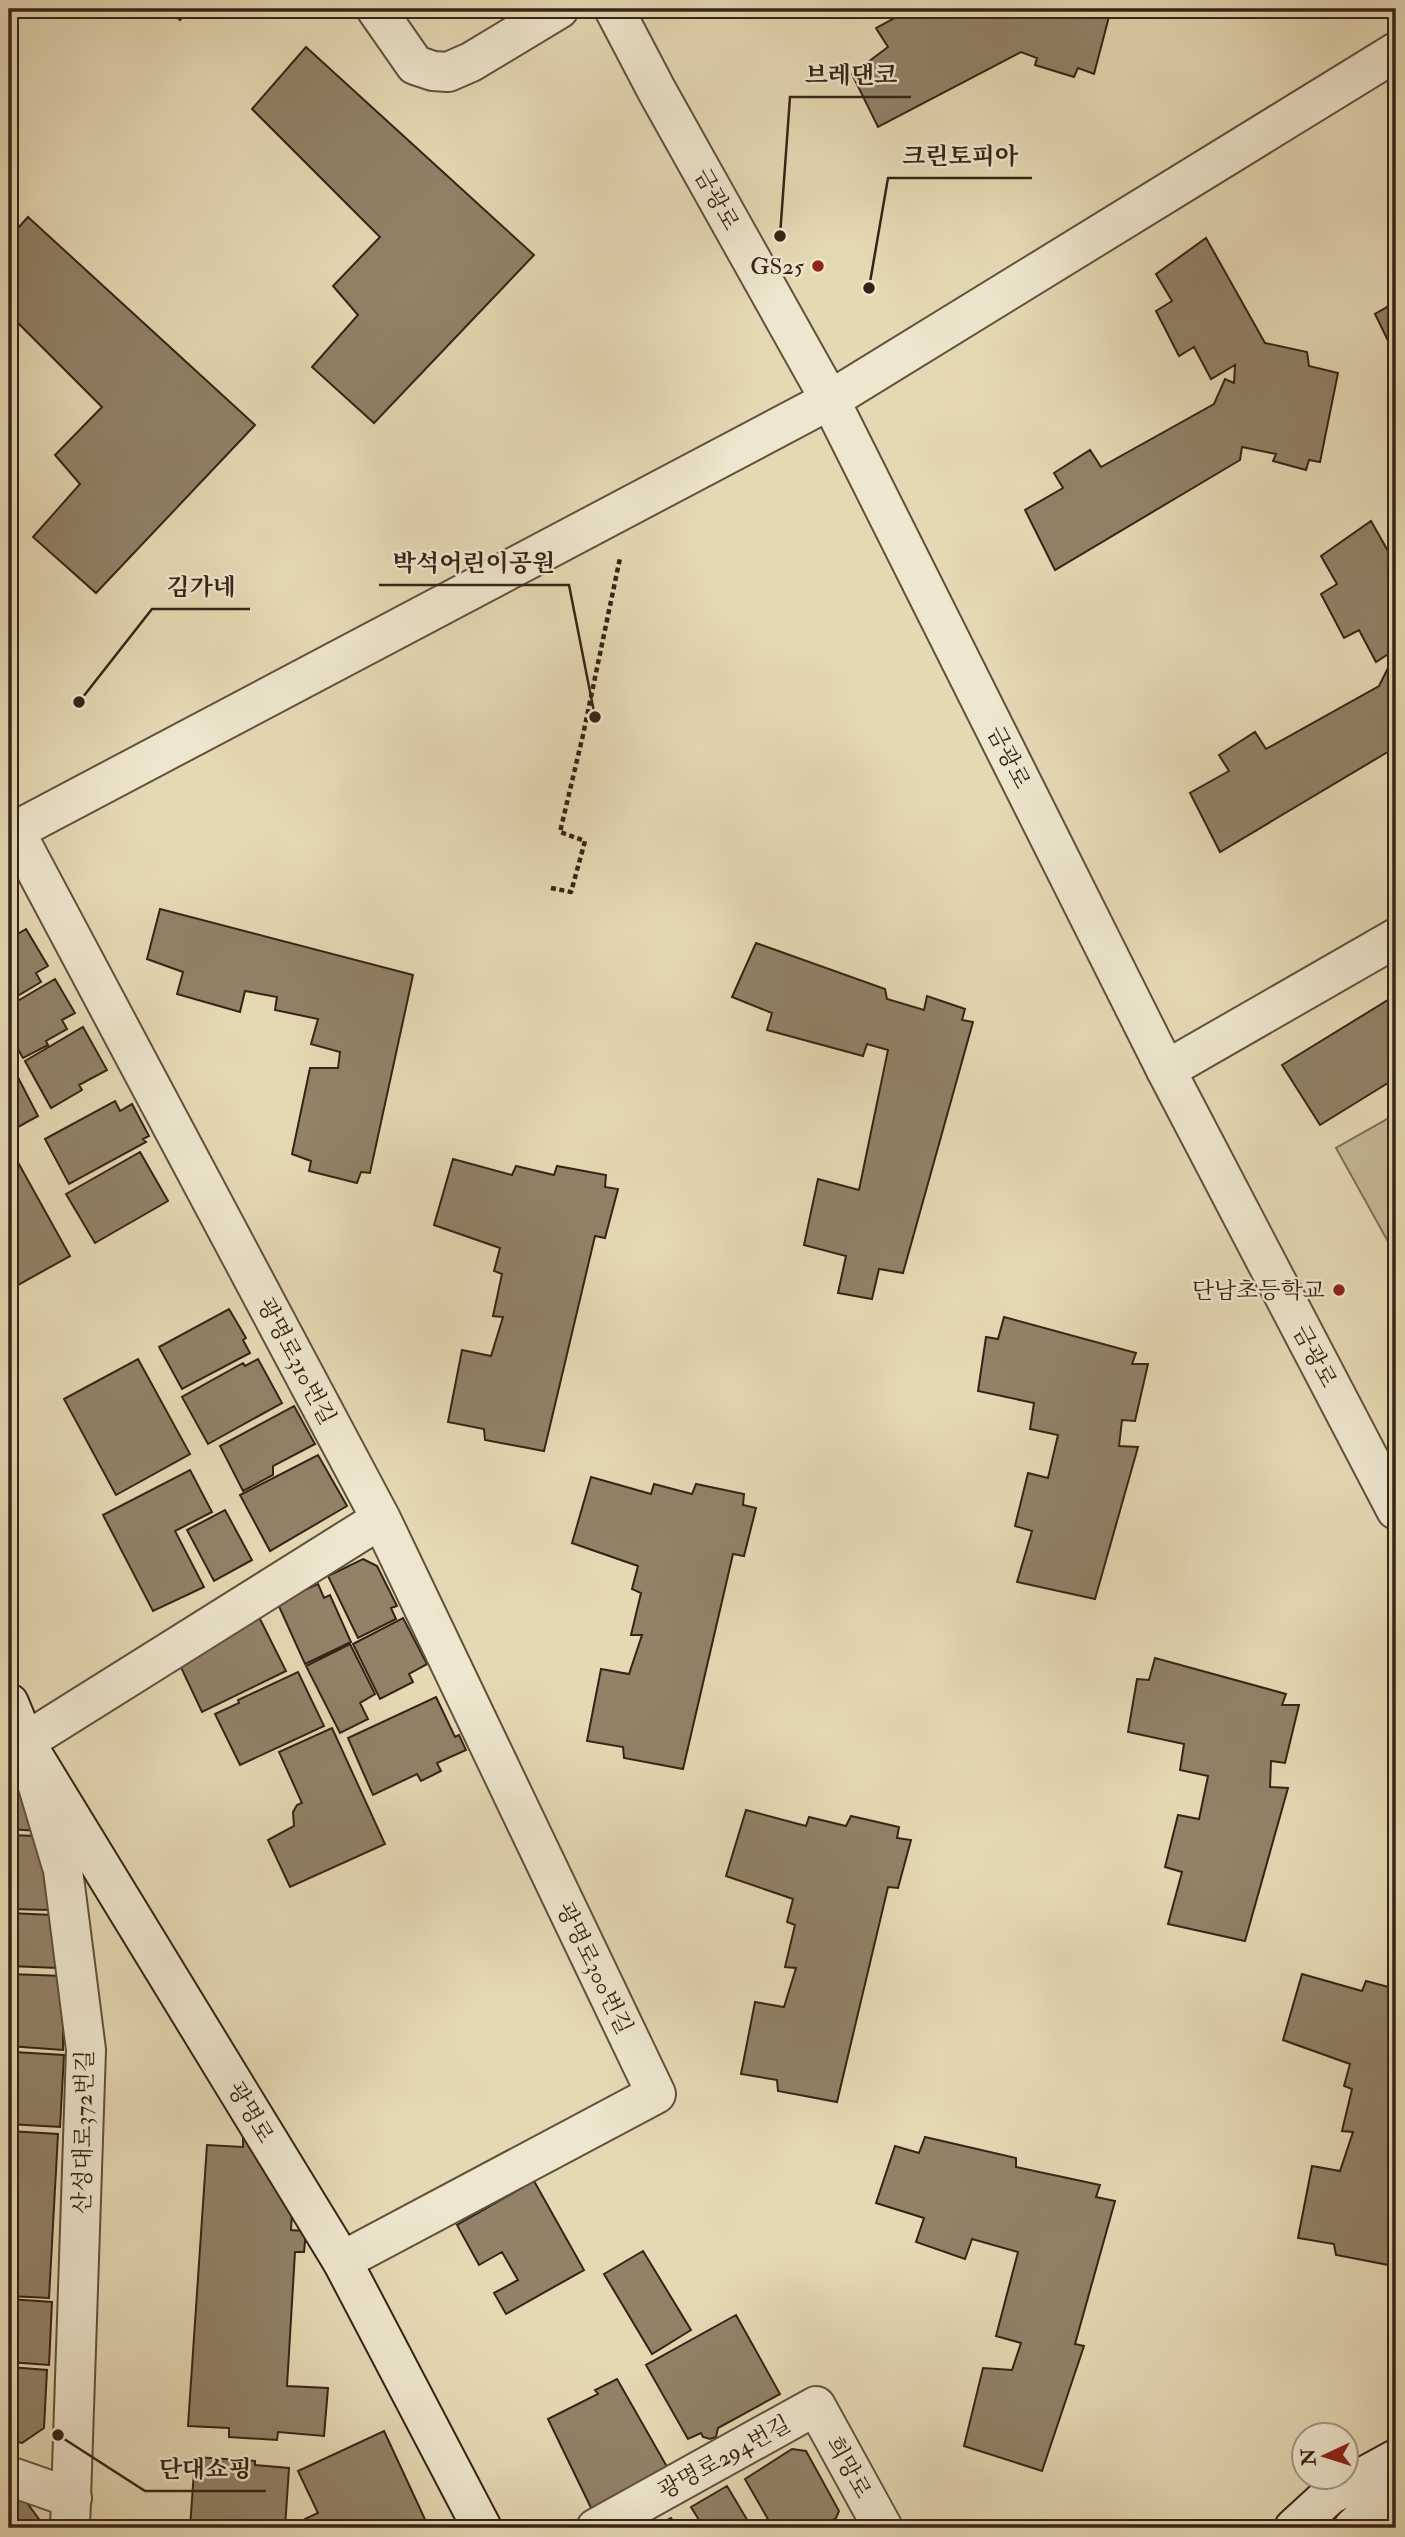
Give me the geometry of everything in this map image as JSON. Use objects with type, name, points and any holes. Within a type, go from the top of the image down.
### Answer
[{"type":"street","points":[[376,9],[415,65],[433,71],[448,72],[471,62],[559,9]]},
{"type":"street","name":"금광로","points":[[614,9],[830,400],[1166,1070],[1396,1510]]},
{"type":"street","points":[[12,833],[830,400],[1396,52]]},
{"type":"street","name":"광명로310번길","points":[[12,833],[381,1519]]},
{"type":"street","points":[[1166,1070],[1396,938]]},
{"type":"street","points":[[17,1745],[381,1519]]},
{"type":"street","name":"광명로300번길","points":[[342,2262],[656,2094],[381,1519]]},
{"type":"street","name":"광명로","points":[[9,1703],[17,1745],[342,2262],[482,2528]]},
{"type":"street","name":"산성대로372번길","points":[[17,1745],[63,1870],[86,2050],[71,2513]]},
{"type":"street","name":"광명로294번길","points":[[596,2528],[816,2406]]},
{"type":"street","name":"희망로","points":[[816,2406],[883,2528]]},
{"type":"street","points":[[1294,2528],[1330,2495],[1396,2459]]},
{"type":"street","points":[[9,2476],[71,2513]]},
{"type":"street","points":[[1353,2528],[1396,2488]]},
{"type":"path","points":[[551,888],[571,892],[584,841],[560,832],[631,505]]},
{"type":"shaded area","points":[[1396,1114],[1396,1256],[1336,1148]]},
{"type":"building","points":[[9,9],[24,9],[9,25]]},
{"type":"building","points":[[168,9],[190,9],[180,20]]},
{"type":"building","points":[[911,9],[937,9],[943,18],[958,9],[1111,9],[1094,74],[1078,68],[1074,77],[1035,65],[1037,58],[1021,52],[878,127],[852,74],[888,47],[876,28]]},
{"type":"building","points":[[306,47],[534,255],[374,423],[312,367],[358,315],[333,286],[380,237],[252,109]]},
{"type":"building","points":[[28,217],[255,425],[96,593],[33,537],[80,484],[55,455],[102,407],[9,314],[9,238]]},
{"type":"building","points":[[1206,238],[1265,343],[1307,352],[1309,366],[1338,373],[1320,462],[1309,460],[1306,470],[1273,461],[1276,454],[1242,447],[1240,460],[1055,570],[1025,510],[1063,488],[1054,473],[1090,450],[1101,467],[1214,404],[1225,379],[1234,383],[1235,365],[1211,379],[1194,347],[1179,356],[1156,311],[1172,301],[1156,274]]},
{"type":"building","points":[[1396,302],[1396,357],[1375,314]]},
{"type":"building","points":[[1371,521],[1396,565],[1396,649],[1376,662],[1359,630],[1344,638],[1321,594],[1337,584],[1321,556]]},
{"type":"building","points":[[1391,662],[1396,664],[1396,747],[1220,852],[1190,793],[1229,771],[1219,755],[1255,732],[1266,749],[1379,686]]},
{"type":"building","points":[[160,909],[413,975],[370,1173],[361,1172],[357,1183],[309,1171],[311,1161],[292,1154],[310,1068],[338,1068],[340,1052],[311,1044],[318,1019],[275,1010],[277,997],[245,991],[240,1012],[177,994],[183,972],[147,959]]},
{"type":"building","points":[[26,929],[48,966],[36,973],[41,982],[9,1001],[9,939]]},
{"type":"building","points":[[756,943],[885,989],[887,999],[924,1010],[927,996],[965,1009],[962,1020],[973,1022],[903,1273],[879,1269],[872,1299],[838,1293],[846,1256],[804,1245],[818,1179],[859,1190],[888,1050],[867,1044],[863,1056],[767,1030],[772,1013],[732,997]]},
{"type":"building","points":[[55,979],[75,1013],[62,1020],[67,1029],[46,1041],[48,1045],[23,1058],[9,1033],[9,1006]]},
{"type":"building","points":[[1396,995],[1396,1078],[1320,1125],[1282,1065]]},
{"type":"building","points":[[83,1027],[107,1070],[79,1085],[82,1090],[51,1108],[25,1061]]},
{"type":"building","points":[[9,1060],[38,1116],[9,1132]]},
{"type":"building","points":[[115,1101],[120,1111],[132,1104],[149,1136],[143,1139],[146,1142],[69,1184],[45,1139]]},
{"type":"building","points":[[140,1152],[168,1201],[95,1243],[66,1194]]},
{"type":"building","points":[[15,1157],[70,1256],[9,1290],[9,1161]]},
{"type":"building","points":[[453,1159],[512,1175],[516,1166],[554,1175],[557,1166],[606,1175],[605,1187],[618,1189],[605,1238],[595,1236],[544,1451],[485,1440],[484,1429],[448,1422],[462,1350],[491,1356],[503,1317],[493,1316],[502,1274],[494,1271],[500,1248],[434,1225]]},
{"type":"building","points":[[229,1309],[246,1338],[243,1340],[250,1353],[182,1389],[159,1347]]},
{"type":"building","points":[[1004,1317],[1136,1353],[1132,1364],[1148,1364],[1135,1421],[1122,1420],[1119,1446],[1138,1447],[1095,1599],[1017,1582],[1032,1531],[1015,1526],[1028,1473],[1048,1478],[1058,1435],[1030,1429],[1034,1403],[978,1391],[986,1337],[998,1339]]},
{"type":"building","points":[[138,1359],[190,1454],[116,1495],[64,1399]]},
{"type":"building","points":[[258,1359],[282,1403],[208,1444],[182,1397],[243,1363],[245,1366]]},
{"type":"building","points":[[294,1406],[315,1444],[273,1466],[273,1475],[243,1491],[220,1446]]},
{"type":"building","points":[[318,1455],[347,1506],[270,1551],[240,1495]]},
{"type":"building","points":[[190,1470],[212,1512],[175,1531],[204,1587],[153,1611],[103,1515]]},
{"type":"building","points":[[591,1477],[651,1494],[654,1484],[692,1494],[696,1484],[744,1494],[743,1505],[756,1508],[744,1556],[733,1554],[683,1769],[624,1758],[623,1747],[587,1741],[601,1669],[629,1674],[642,1635],[631,1635],[641,1593],[632,1589],[638,1566],[572,1543]]},
{"type":"building","points":[[225,1510],[252,1560],[214,1581],[187,1530]]},
{"type":"building","points":[[363,1559],[377,1566],[397,1606],[391,1608],[396,1619],[358,1638],[328,1576]]},
{"type":"building","points":[[318,1584],[324,1598],[330,1595],[351,1642],[305,1664],[277,1602]]},
{"type":"building","points":[[259,1617],[286,1671],[202,1712],[177,1659]]},
{"type":"building","points":[[403,1618],[427,1664],[409,1674],[413,1682],[380,1699],[353,1644]]},
{"type":"building","points":[[350,1644],[375,1694],[360,1703],[368,1719],[340,1733],[306,1666]]},
{"type":"building","points":[[1155,1658],[1286,1694],[1282,1705],[1299,1705],[1285,1763],[1271,1761],[1270,1787],[1288,1788],[1245,1941],[1168,1924],[1182,1872],[1165,1867],[1178,1815],[1199,1819],[1208,1776],[1180,1770],[1184,1744],[1128,1732],[1137,1679],[1149,1680]]},
{"type":"building","points":[[298,1672],[324,1726],[240,1765],[215,1714],[239,1703],[238,1700]]},
{"type":"building","points":[[436,1697],[455,1737],[459,1735],[466,1750],[437,1763],[441,1771],[421,1781],[417,1774],[373,1795],[348,1738]]},
{"type":"building","points":[[332,1728],[385,1844],[290,1887],[268,1840],[294,1826],[293,1812],[297,1805],[302,1803],[279,1752]]},
{"type":"building","points":[[9,1769],[20,1774],[38,1831],[9,1829]]},
{"type":"building","points":[[746,1810],[806,1826],[809,1817],[846,1826],[851,1816],[899,1827],[897,1838],[911,1840],[898,1888],[888,1887],[837,2102],[778,2091],[777,2080],[741,2074],[755,2002],[784,2007],[796,1968],[785,1967],[795,1925],[787,1922],[793,1899],[726,1876]]},
{"type":"building","points":[[9,1835],[39,1836],[51,1910],[9,1909]]},
{"type":"building","points":[[9,1913],[53,1915],[58,1968],[9,1966]]},
{"type":"building","points":[[9,1974],[63,1976],[63,2050],[9,2046]]},
{"type":"building","points":[[1302,1974],[1362,1991],[1366,1981],[1396,1989],[1394,2266],[1336,2255],[1334,2244],[1298,2238],[1312,2166],[1340,2171],[1353,2132],[1342,2131],[1352,2089],[1344,2086],[1350,2064],[1283,2040]]},
{"type":"building","points":[[14,2052],[64,2055],[60,2127],[9,2124],[9,2062],[13,2063]]},
{"type":"building","points":[[9,2131],[58,2134],[49,2298],[9,2296]]},
{"type":"building","points":[[925,2137],[1016,2158],[1016,2167],[1100,2185],[1096,2197],[1115,2201],[1075,2344],[1084,2346],[1042,2471],[964,2446],[983,2368],[1012,2370],[1021,2343],[996,2336],[1018,2252],[972,2239],[965,2259],[916,2242],[924,2218],[876,2203],[895,2146],[919,2153]]},
{"type":"building","points":[[243,2139],[265,2141],[293,2198],[291,2230],[306,2231],[304,2252],[295,2252],[287,2386],[328,2388],[324,2436],[278,2432],[277,2440],[229,2437],[229,2428],[188,2426],[207,2145],[243,2147]]},
{"type":"building","points":[[534,2181],[584,2270],[506,2314],[494,2293],[518,2280],[502,2252],[479,2265],[457,2225]]},
{"type":"building","points":[[643,2251],[691,2330],[652,2354],[604,2274]]},
{"type":"building","points":[[9,2299],[52,2302],[49,2365],[9,2362]]},
{"type":"building","points":[[736,2315],[780,2394],[718,2428],[716,2437],[710,2439],[703,2437],[701,2433],[688,2439],[646,2365]]},
{"type":"building","points":[[9,2367],[47,2370],[44,2428],[22,2443],[9,2440]]},
{"type":"building","points":[[617,2379],[670,2472],[594,2514],[548,2419],[598,2394],[595,2390]]},
{"type":"building","points":[[384,2431],[429,2528],[309,2528],[305,2519],[318,2513],[298,2471]]},
{"type":"building","points":[[792,2449],[806,2451],[839,2511],[836,2518],[818,2528],[773,2528],[745,2479]]},
{"type":"building","points":[[195,2457],[255,2461],[255,2465],[289,2468],[285,2528],[190,2528]]},
{"type":"building","points":[[727,2486],[752,2528],[696,2528],[693,2524],[699,2520],[691,2507]]},
{"type":"building","points":[[9,2493],[22,2496],[41,2522],[40,2528],[9,2528]]},
{"type":"building","points":[[671,2518],[677,2528],[652,2528]]},
{"type":"place","name":"브레댄코","points":[[780,236]]},
{"type":"place","name":"GS25","points":[[818,266]]},
{"type":"place","name":"크린토피아","points":[[869,288]]},
{"type":"place","name":"김가네","points":[[79,702]]},
{"type":"place","name":"박석어린이공원","points":[[595,717]]},
{"type":"place","name":"단남초등학교","points":[[1339,1290]]},
{"type":"place","name":"단대쇼핑","points":[[58,2435]]}]
